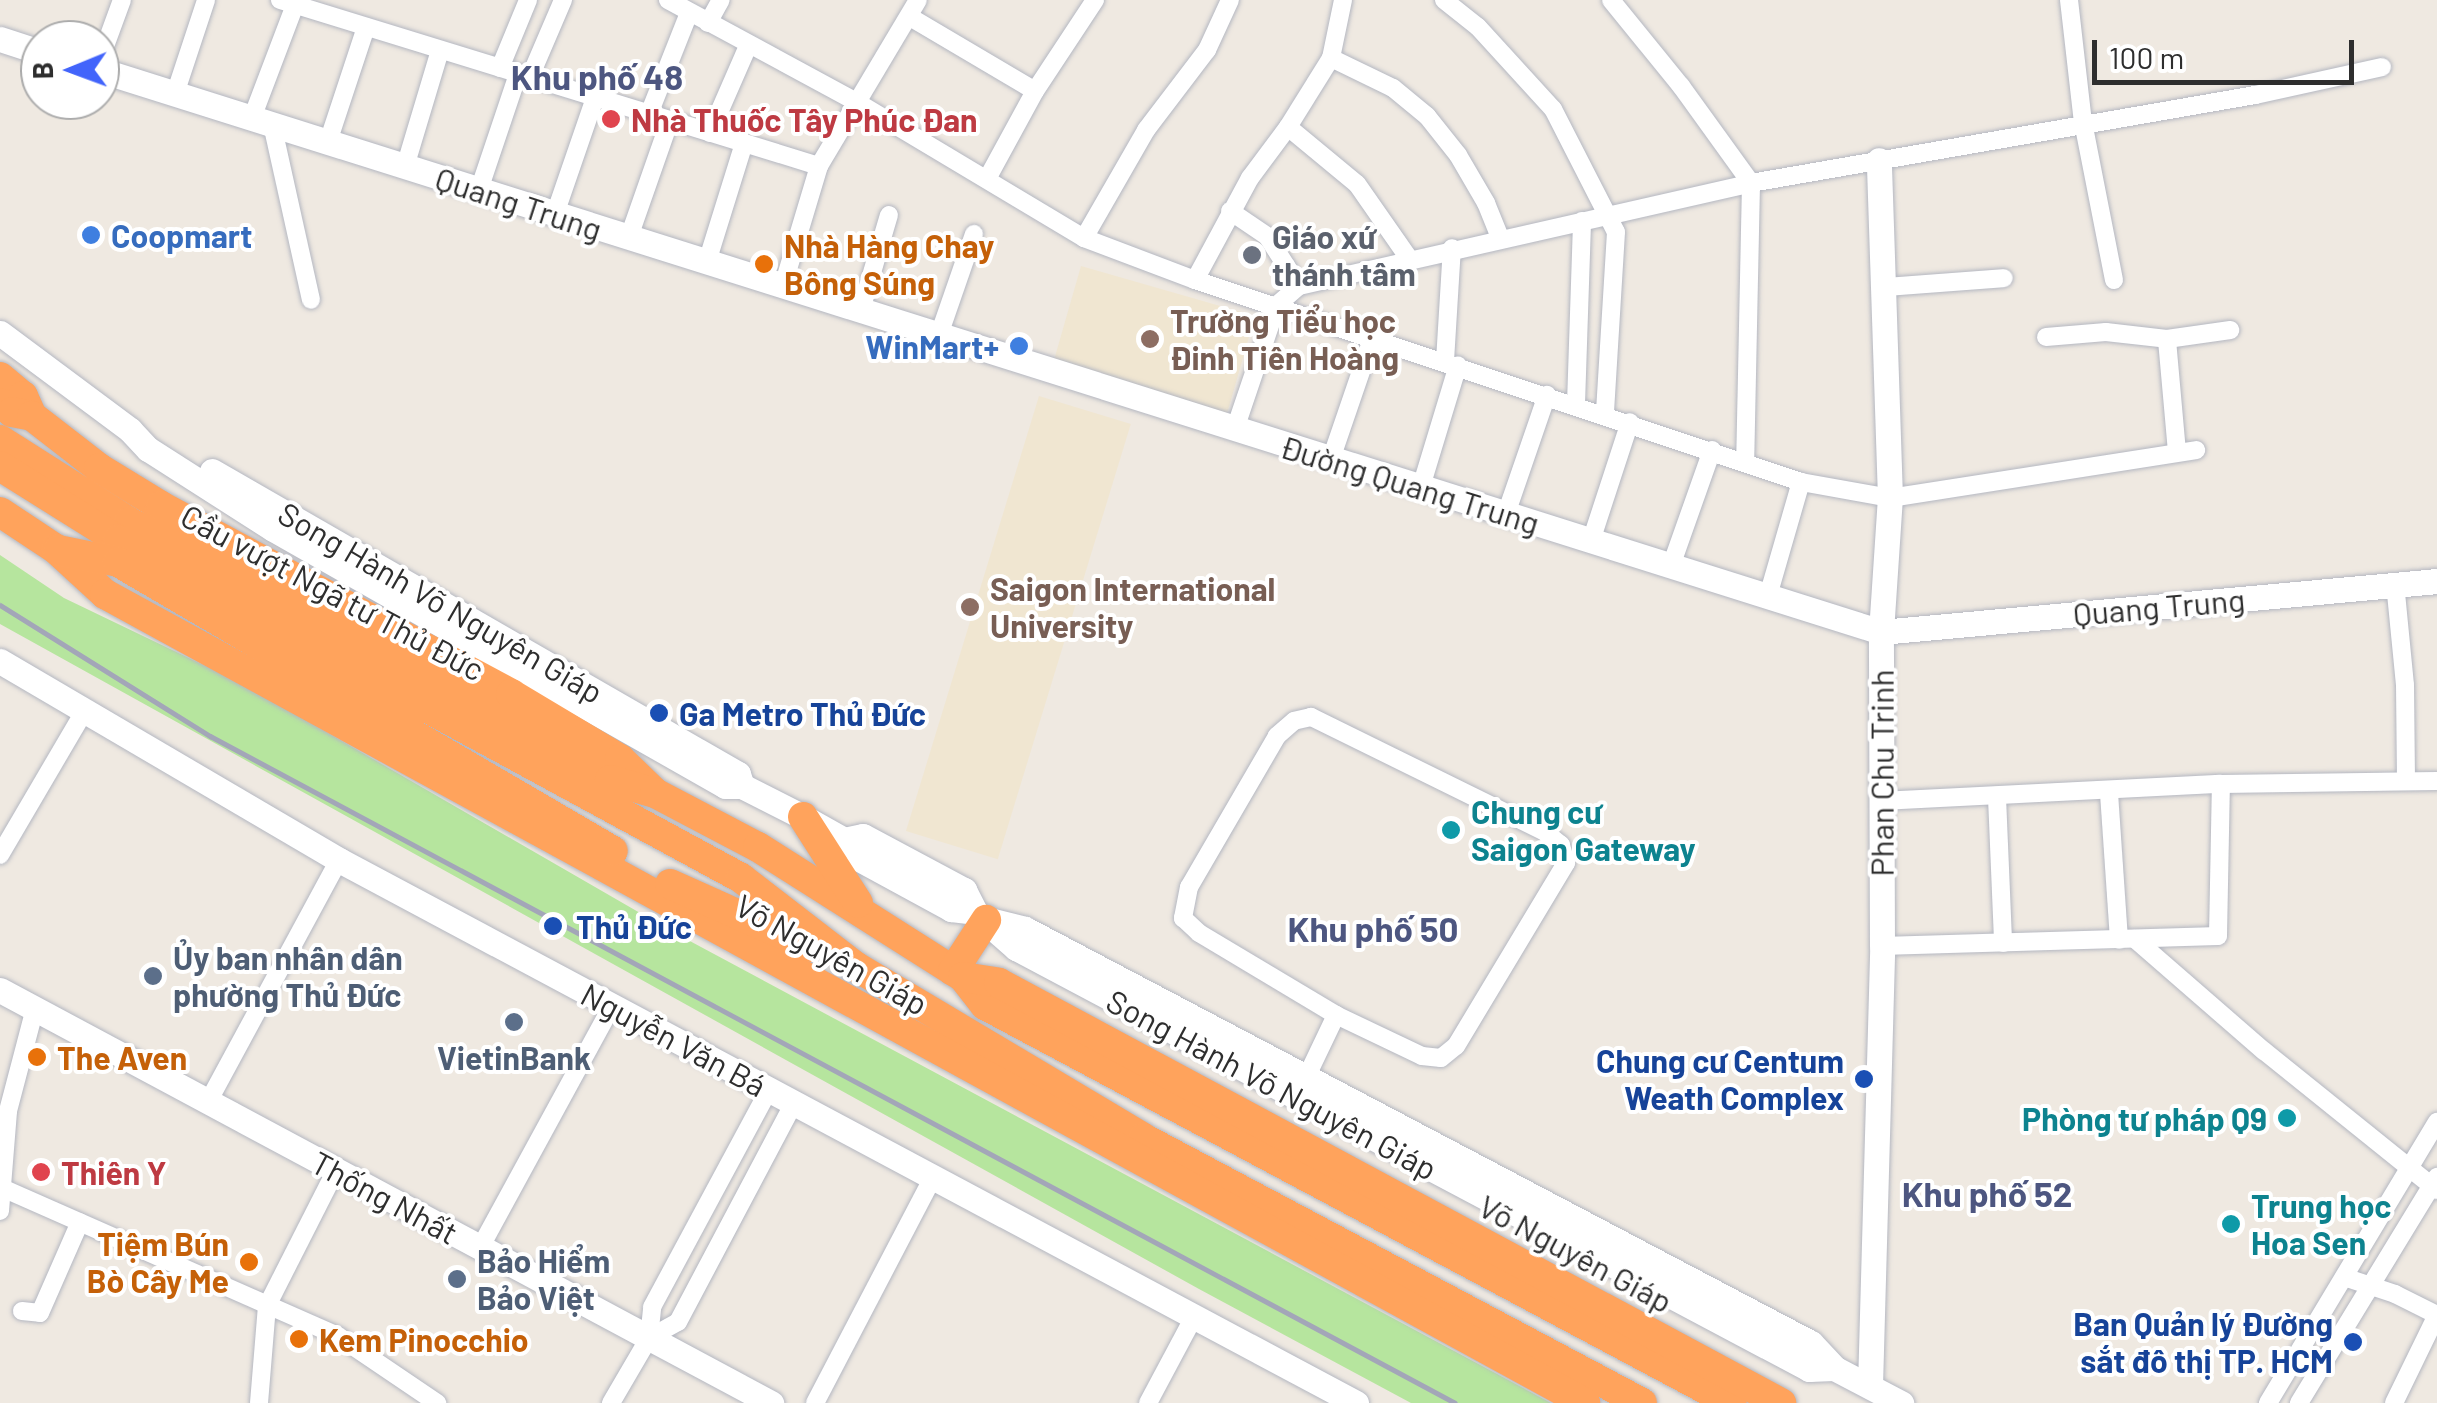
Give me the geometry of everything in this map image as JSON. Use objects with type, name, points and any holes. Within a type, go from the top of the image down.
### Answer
[{"type":"highway","name":"Võ Nguyên Giáp","points":[[0,378],[23,396],[32,416]]},
{"type":"highway","name":"Võ Nguyên Giáp","points":[[0,403],[12,412],[32,416],[99,468],[162,506],[511,694],[620,759],[642,800],[854,966]]},
{"type":"highway","name":"Cầu vượt Ngã tư Thủ Đức","points":[[0,440],[129,522],[642,800]]},
{"type":"highway","name":"Cầu vượt Ngã tư Thủ Đức","points":[[0,466],[118,540],[642,800]]},
{"type":"highway","name":"Võ Nguyên Giáp","points":[[0,512],[56,549],[105,594],[1108,1146],[1585,1403]]},
{"type":"highway","name":"Võ Nguyên Giáp","points":[[56,549],[118,562],[675,886],[854,966],[1143,1138],[1642,1403]]},
{"type":"highway","name":"Võ Nguyên Giáp","points":[[642,800],[758,847],[958,974],[986,1004],[1732,1403]]},
{"type":"highway","points":[[803,817],[865,913]]},
{"type":"highway","points":[[958,974],[980,916]]},
{"type":"highway","name":"Võ Nguyên Giáp","points":[[958,974],[999,983],[1781,1403]]},
{"type":"highway","points":[[1108,1146],[1143,1138]]},
{"type":"highway","points":[[1244,1192],[1260,1226]]},
{"type":"main road","name":"Quang Trung","points":[[120,76],[939,335]]},
{"type":"main road","name":"Phan Chu Trinh","points":[[1870,1386],[1882,946],[1881,632],[1890,498],[1880,160]]},
{"type":"main road","name":"Song Hành Võ Nguyên Giáp","points":[[1,333],[130,430],[155,438],[595,689],[738,774],[742,786],[844,840],[863,836],[964,890],[980,916],[1016,948],[1809,1369],[1834,1368]]},
{"type":"main road","name":"Đường Quang Trung","points":[[939,335],[1881,632]]},
{"type":"main road","name":"Quang Trung","points":[[1881,632],[2437,581]]},
{"type":"main road","name":"Nguyễn Văn Bá","points":[[0,661],[339,860],[1356,1403]]},
{"type":"main road","name":"Song Hành Võ Nguyên Giáp","points":[[980,916],[1024,929],[1811,1343],[1834,1368],[1901,1403]]},
{"type":"main road","name":"Thống Nhất","points":[[0,990],[771,1403]]},
{"type":"street","points":[[175,94],[206,0]]},
{"type":"street","points":[[479,190],[516,73],[528,0]]},
{"type":"street","points":[[516,73],[563,0]]},
{"type":"street","points":[[668,0],[855,101],[1084,238],[1195,280],[1373,336],[1801,482],[1890,498],[2187,451],[2167,339]]},
{"type":"street","points":[[708,23],[720,0]]},
{"type":"street","points":[[987,179],[1035,91],[1095,0]]},
{"type":"street","points":[[1084,238],[1146,130],[1207,50],[1230,0]]},
{"type":"street","points":[[1195,280],[1230,211],[1330,58],[1343,0]]},
{"type":"street","points":[[1444,0],[1478,27],[1553,109],[1616,232],[1605,414]]},
{"type":"street","points":[[1611,0],[1627,16],[1750,183],[1745,461]]},
{"type":"street","points":[[1627,16],[1641,0]]},
{"type":"street","points":[[2069,0],[2083,122],[2114,280]]},
{"type":"street","points":[[311,300],[262,121],[288,2],[819,166]]},
{"type":"street","points":[[783,286],[819,166],[914,9],[1035,91]]},
{"type":"street","points":[[649,114],[690,13]]},
{"type":"street","points":[[328,142],[366,27]]},
{"type":"street","points":[[710,133],[748,46]]},
{"type":"street","points":[[405,167],[440,50]]},
{"type":"street","points":[[1330,58],[1393,88],[1427,116],[1458,155],[1486,203],[1500,238]]},
{"type":"street","points":[[1235,428],[1277,305],[1299,286],[1408,258],[1750,183],[2255,95],[2382,68]]},
{"type":"street","points":[[555,214],[595,98]]},
{"type":"street","points":[[629,237],[670,120]]},
{"type":"street","points":[[1288,127],[1357,184],[1408,258]]},
{"type":"street","points":[[707,262],[744,143]]},
{"type":"street","points":[[1230,211],[1267,236],[1299,286]]},
{"type":"street","points":[[861,310],[889,215]]},
{"type":"street","points":[[1576,404],[1582,221]]},
{"type":"street","points":[[939,335],[974,234]]},
{"type":"street","points":[[1421,487],[1452,363],[1452,248]]},
{"type":"street","points":[[1886,286],[2004,278]]},
{"type":"street","points":[[2046,337],[2106,332],[2167,339],[2230,330]]},
{"type":"street","points":[[1332,459],[1373,336]]},
{"type":"street","points":[[1506,514],[1547,395]]},
{"type":"street","points":[[1590,541],[1630,422]]},
{"type":"street","points":[[1671,566],[1712,450]]},
{"type":"street","points":[[1768,596],[1801,482]]},
{"type":"street","points":[[2395,583],[2404,685],[2406,782]]},
{"type":"street","points":[[0,855],[84,712]]},
{"type":"street","points":[[1311,717],[1545,832],[1560,845],[1566,862],[1456,1046],[1441,1058],[1422,1056],[1336,1014],[1199,934],[1183,918],[1189,887],[1276,736],[1294,720],[1311,717]]},
{"type":"street","points":[[1881,801],[2109,793],[2220,784],[2437,781]]},
{"type":"street","points":[[1882,946],[2218,936],[2220,784]]},
{"type":"street","points":[[2109,793],[2127,939],[2409,1172],[2435,1184],[2299,1403]]},
{"type":"street","points":[[1997,797],[2004,943]]},
{"type":"street","points":[[208,1102],[339,860]]},
{"type":"street","points":[[480,1248],[612,1006]]},
{"type":"street","points":[[0,1210],[8,1112],[34,1008]]},
{"type":"street","points":[[1306,1078],[1336,1014]]},
{"type":"street","points":[[611,1403],[649,1338],[652,1308],[770,1090]]},
{"type":"street","points":[[649,1338],[678,1322],[794,1103]]},
{"type":"street","points":[[2268,1403],[2437,1122]]},
{"type":"street","points":[[259,1403],[267,1306],[336,1170]]},
{"type":"street","points":[[815,1403],[932,1177]]},
{"type":"street","points":[[1,1187],[338,1336],[437,1403]]},
{"type":"street","points":[[22,1311],[40,1313],[80,1222]]},
{"type":"street","points":[[2344,1277],[2437,1315],[2394,1403]]},
{"type":"street","points":[[1148,1403],[1194,1317]]},
{"type":"shaded area","name":"Trường Tiểu học Đinh Tiên Hoàng","points":[[1081,266],[1255,316],[1227,414],[1053,364]]},
{"type":"shaded area","points":[[1039,396],[1131,424],[998,859],[906,831]]},
{"type":"green space","points":[[0,555],[64,598],[243,684],[673,932],[1551,1403],[1411,1403],[1199,1289],[0,624]]},
{"type":"railway","points":[[0,605],[210,736],[1455,1403]]},
{"type":"place","name":"Nhà Thuốc Tây Phúc Đan","points":[[611,119]]},
{"type":"place","name":"Coopmart","points":[[91,235]]},
{"type":"place","name":"Giáo xứ thánh tâm","points":[[1252,255]]},
{"type":"place","name":"Nhà Hàng Chay Bông Súng","points":[[764,264]]},
{"type":"place","name":"Trường Tiểu học Đinh Tiên Hoàng","points":[[1150,339]]},
{"type":"place","name":"WinMart+","points":[[1019,346]]},
{"type":"place","name":"Saigon International University","points":[[970,607]]},
{"type":"place","name":"Ga Metro Thủ Đức","points":[[659,713]]},
{"type":"place","name":"Chung cư Saigon Gateway","points":[[1451,830]]},
{"type":"place","name":"Thủ Đức","points":[[553,926]]},
{"type":"place","name":"Ủy ban nhân dân phường Thủ Đức","points":[[153,976]]},
{"type":"place","name":"VietinBank","points":[[514,1022]]},
{"type":"place","name":"The Aven","points":[[37,1057]]},
{"type":"place","name":"Chung cư Centum Weath Complex","points":[[1864,1079]]},
{"type":"place","name":"Phòng tư pháp Q9","points":[[2287,1118]]},
{"type":"place","name":"Thiên Y","points":[[41,1172]]},
{"type":"place","name":"Trung học Hoa Sen","points":[[2231,1224]]},
{"type":"place","name":"Tiệm Bún Bò Cây Me","points":[[249,1262]]},
{"type":"place","name":"Bảo Hiểm Bảo Việt","points":[[457,1279]]},
{"type":"place","name":"Kem Pinocchio","points":[[299,1339]]},
{"type":"place","name":"Ban Quản lý Đường sắt đô thị TP. HCM","points":[[2353,1342]]},
{"type":"district","name":"Khu phố 48","points":[[597,76]]},
{"type":"district","name":"Khu phố 50","points":[[1373,928]]},
{"type":"district","name":"Khu phố 52","points":[[1987,1193]]}]
